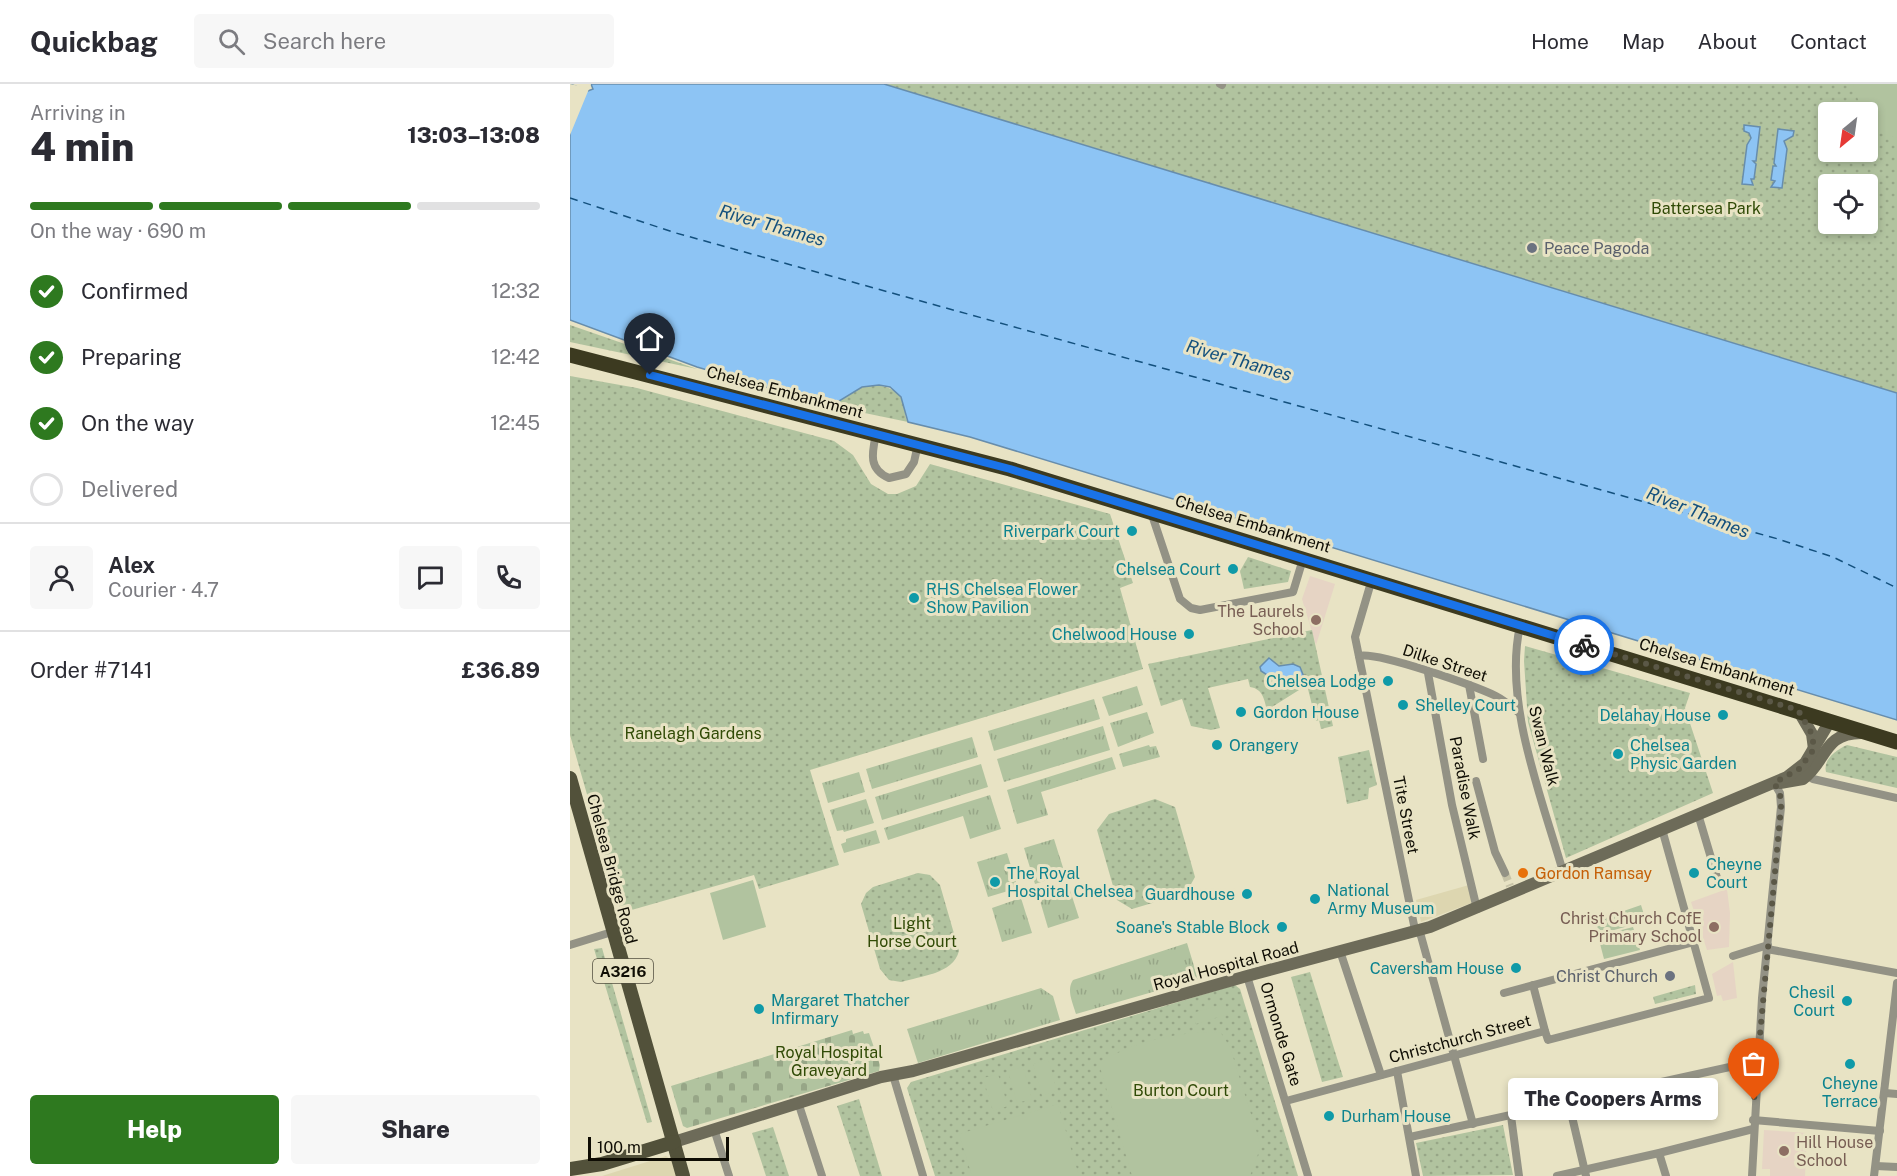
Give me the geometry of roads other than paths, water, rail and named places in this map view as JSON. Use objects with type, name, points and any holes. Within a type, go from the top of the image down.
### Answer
[{"type":"highway","name":"Chelsea Embankment","points":[[570,355],[918,444],[1372,579],[1897,741]]},
{"type":"highway","points":[[570,365],[592,362]]},
{"type":"main road","points":[[1798,710],[1812,734],[1814,749]]},
{"type":"main road","name":"Royal Hospital Road","points":[[1802,773],[1830,721]]},
{"type":"main road","name":"Royal Hospital Road","points":[[674,1142],[798,1102],[893,1075],[1247,976],[1417,932],[1477,909],[1512,889],[1563,872],[1698,814],[1802,773],[1834,740],[1853,733],[1868,733]]},
{"type":"main road","name":"Chelsea Bridge Road","points":[[570,778],[612,932],[674,1142]]},
{"type":"main road","points":[[577,1172],[674,1142]]},
{"type":"main road","name":"A3216","points":[[674,1142],[683,1176]]},
{"type":"street","points":[[876,434],[872,460],[878,472],[889,478],[906,474],[914,462],[918,444]]},
{"type":"street","points":[[1151,512],[1180,599],[1191,608],[1200,610],[1293,592],[1303,559]]},
{"type":"street","name":"Tite Street","points":[[1372,579],[1355,637],[1407,892],[1473,1124]]},
{"type":"street","name":"Swan Walk","points":[[1520,626],[1516,651],[1518,712],[1563,872]]},
{"type":"street","name":"Dilke Street","points":[[1359,656],[1377,657],[1468,685],[1502,699],[1518,712]]},
{"type":"street","name":"Paradise Walk","points":[[1428,673],[1449,791],[1477,909]]},
{"type":"street","points":[[1468,685],[1483,759]]},
{"type":"street","points":[[1802,773],[1897,798]]},
{"type":"street","points":[[1476,781],[1495,852],[1505,873]]},
{"type":"street","points":[[1752,1176],[1757,1061],[1781,799],[1774,783]]},
{"type":"street","points":[[1698,814],[1717,878]]},
{"type":"street","name":"Christchurch Street","points":[[1286,1101],[1545,1031],[1548,1040],[1709,998],[1662,829]]},
{"type":"street","points":[[570,945],[612,932]]},
{"type":"street","points":[[1504,993],[1694,942]]},
{"type":"street","points":[[1733,956],[1767,947],[1897,973]]},
{"type":"street","points":[[1340,951],[1381,1075]]},
{"type":"street","name":"Ormonde Gate","points":[[1247,976],[1308,1176]]},
{"type":"street","points":[[1874,1176],[1895,1020],[1897,982]]},
{"type":"street","points":[[1533,986],[1545,1031]]},
{"type":"street","points":[[1410,1137],[1757,1061]]},
{"type":"street","points":[[1396,1071],[1416,1176]]},
{"type":"street","points":[[893,1075],[923,1176]]},
{"type":"street","points":[[1885,1093],[1897,1094]]},
{"type":"street","points":[[798,1102],[822,1176]]},
{"type":"street","points":[[1569,1104],[1585,1173]]},
{"type":"street","points":[[1511,1116],[1519,1176]]},
{"type":"street","points":[[1557,1176],[1585,1173],[1659,1154],[1753,1124],[1880,1131]]},
{"type":"street","points":[[714,1129],[729,1176]]},
{"type":"street","points":[[1659,1154],[1666,1176]]},
{"type":"street","points":[[1876,1166],[1897,1167]]},
{"type":"water","name":"River Thames","points":[[570,84],[588,91],[593,89],[591,84],[884,84],[1897,393],[1897,720],[970,437],[908,422],[901,397],[890,387],[879,385],[862,387],[831,406],[697,367],[570,320]]},
{"type":"water","points":[[1744,125],[1760,127],[1756,161],[1753,161],[1756,164],[1754,179],[1751,179],[1753,185],[1742,184],[1747,145],[1751,138],[1749,133],[1744,131]]},
{"type":"water","points":[[1778,129],[1794,131],[1793,136],[1784,141],[1787,149],[1782,188],[1771,187],[1775,181],[1771,180],[1773,166],[1776,166],[1774,163]]},
{"type":"water","points":[[1269,658],[1279,666],[1293,664],[1300,667],[1306,682],[1281,689],[1278,682],[1261,671],[1260,667]]},
{"type":"tunnel","points":[[1505,873],[1510,886]]},
{"type":"place","name":"Peace Pagoda","points":[[1532,248]]},
{"type":"place","name":"Riverpark Court","points":[[1132,531]]},
{"type":"place","name":"Chelsea Court","points":[[1233,569]]},
{"type":"place","name":"RHS Chelsea Flower Show Pavilion","points":[[914,598]]},
{"type":"place","name":"The Laurels School","points":[[1316,620]]},
{"type":"place","name":"Chelwood House","points":[[1189,634]]},
{"type":"place","name":"Chelsea Lodge","points":[[1388,681]]},
{"type":"place","name":"Shelley Court","points":[[1403,705]]},
{"type":"place","name":"Gordon House","points":[[1241,712]]},
{"type":"place","name":"Delahay House","points":[[1723,715]]},
{"type":"place","name":"Orangery","points":[[1217,745]]},
{"type":"place","name":"Chelsea Physic Garden","points":[[1618,754]]},
{"type":"place","name":"Gordon Ramsay","points":[[1523,873]]},
{"type":"place","name":"Cheyne Court","points":[[1694,873]]},
{"type":"place","name":"The Royal Hospital Chelsea","points":[[995,882]]},
{"type":"place","name":"Guardhouse","points":[[1247,894]]},
{"type":"place","name":"National Army Museum","points":[[1315,899]]},
{"type":"place","name":"Soane's Stable Block","points":[[1282,927]]},
{"type":"place","name":"Christ Church CofE Primary School","points":[[1714,927]]},
{"type":"place","name":"Caversham House","points":[[1516,968]]},
{"type":"place","name":"Christ Church","points":[[1670,976]]},
{"type":"place","name":"Chesil Court","points":[[1847,1001]]},
{"type":"place","name":"Margaret Thatcher Infirmary","points":[[759,1009]]},
{"type":"place","name":"Cheyne Terrace","points":[[1850,1064]]},
{"type":"place","name":"The Coopers Arms","points":[[1754,1100]]},
{"type":"place","name":"Durham House","points":[[1329,1116]]},
{"type":"place","name":"Hill House School","points":[[1784,1151]]},
{"type":"park label","name":"Battersea Park","points":[[1706,208]]},
{"type":"park label","name":"Ranelagh Gardens","points":[[693,733]]},
{"type":"park label","name":"Light Horse Court","points":[[912,932]]},
{"type":"park label","name":"Royal Hospital Graveyard","points":[[829,1061]]},
{"type":"park label","name":"Burton Court","points":[[1181,1090]]}]
